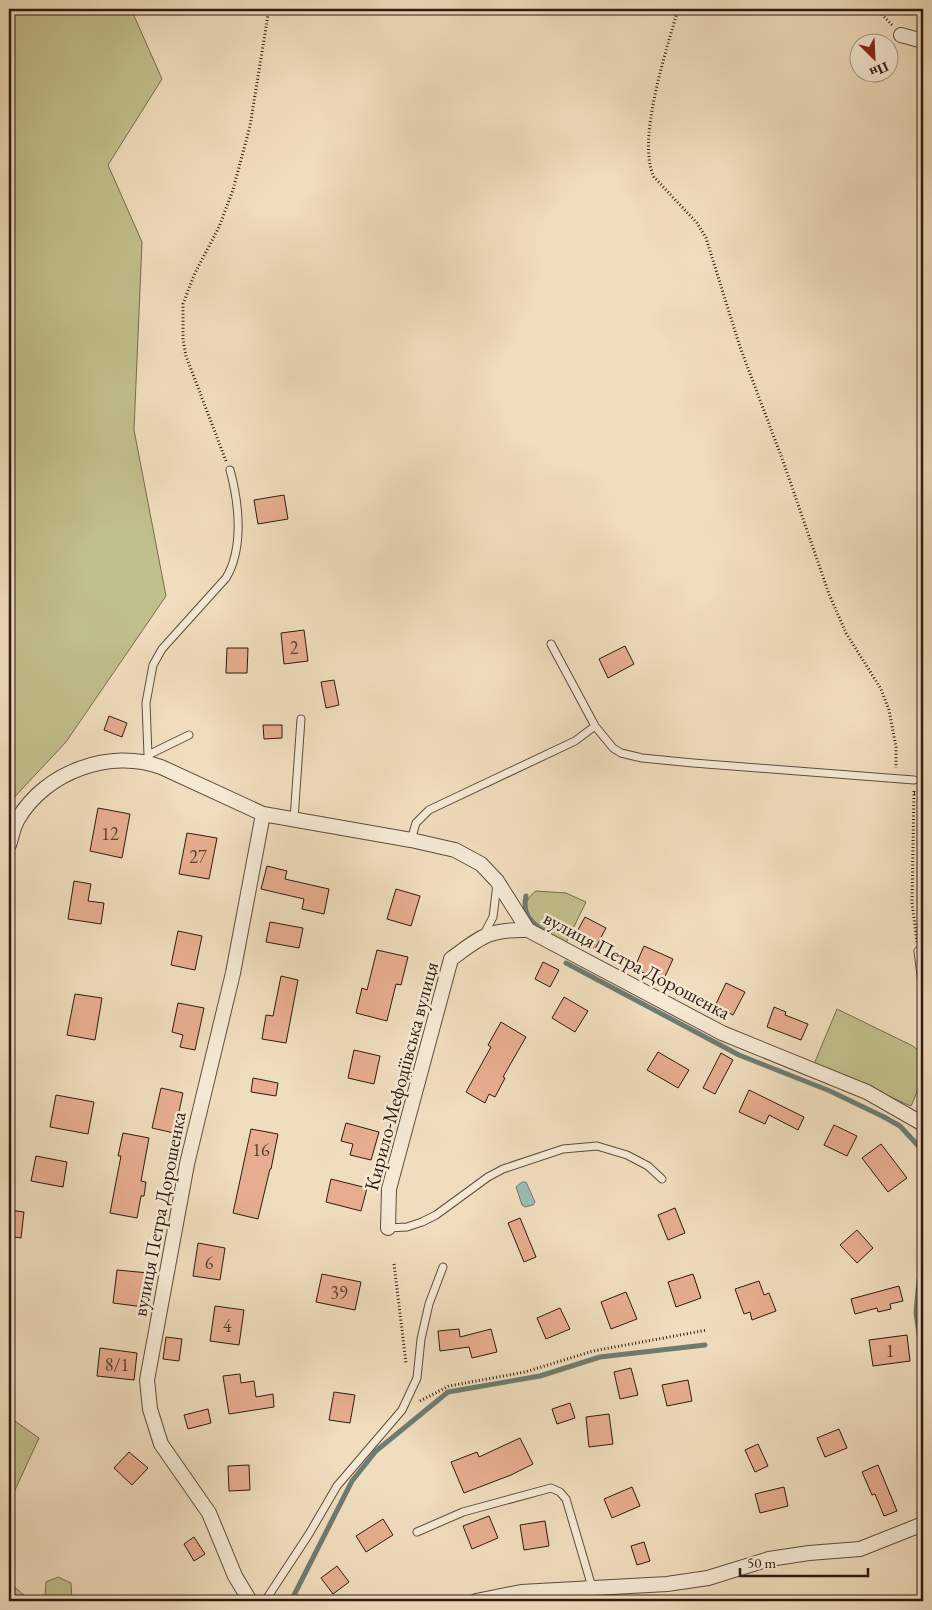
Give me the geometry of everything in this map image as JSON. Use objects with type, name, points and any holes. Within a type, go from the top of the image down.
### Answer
[{"type":"street","points":[[901,35],[923,41]]},
{"type":"street","name":"вулиця Петра Дорошенка","points":[[9,844],[17,821],[28,805],[47,786],[64,776],[106,761],[148,758],[263,814],[294,818],[455,850],[481,864],[497,881],[528,930],[722,1033],[867,1092],[923,1124]]},
{"type":"street","name":"вулиця Петра Дорошенка","points":[[250,1601],[235,1576],[209,1514],[160,1444],[150,1409],[147,1380],[187,1164],[233,973],[263,814]]},
{"type":"street","name":"Кирило-Мефодіївська вулиця","points":[[388,1228],[389,1189],[451,960],[483,936],[506,930],[528,930]]},
{"type":"street","points":[[476,1601],[521,1592],[667,1584],[708,1578],[769,1559],[809,1553],[860,1549],[923,1524]]},
{"type":"lane","points":[[189,735],[148,758],[146,703],[153,665],[162,649],[226,578],[230,571],[237,538],[238,522],[237,501],[230,470]]},
{"type":"lane","points":[[551,644],[595,726],[613,748],[621,753],[642,758],[914,780]]},
{"type":"lane","points":[[294,818],[301,719]]},
{"type":"lane","points":[[411,840],[416,823],[429,810],[575,741],[595,726]]},
{"type":"lane","points":[[483,936],[493,916],[497,881]]},
{"type":"lane","points":[[918,951],[923,992]]},
{"type":"lane","points":[[388,1228],[407,1227],[422,1222],[436,1215],[488,1177],[503,1169],[563,1149],[597,1146],[627,1155],[648,1166],[662,1180]]},
{"type":"lane","points":[[265,1601],[309,1534],[337,1486],[402,1410],[417,1378],[421,1339],[429,1304],[443,1267]]},
{"type":"lane","points":[[417,1532],[463,1512],[552,1488],[560,1492],[566,1499],[592,1587]]},
{"type":"path","points":[[230,470],[186,356],[183,340],[183,304],[219,227],[232,190],[250,126],[269,9]]},
{"type":"path","points":[[678,9],[650,120],[648,156],[650,168],[654,177],[697,223],[706,238],[740,347],[783,461],[829,594],[846,633],[881,689],[889,710],[896,747],[896,779]]},
{"type":"path","points":[[877,9],[901,35]]},
{"type":"path","points":[[9,188],[9,217]]},
{"type":"path","points":[[914,780],[912,903],[918,951]]},
{"type":"path","points":[[914,793],[923,793]]},
{"type":"path","points":[[394,1264],[406,1369]]},
{"type":"path","points":[[402,1410],[449,1386],[525,1372],[592,1351],[706,1330]]},
{"type":"shaded area","points":[[9,9],[131,9],[162,79],[108,165],[142,242],[134,430],[166,596],[66,742],[9,803]]},
{"type":"shaded area","points":[[536,891],[566,893],[586,902],[566,943],[541,927],[528,914],[526,906],[528,899]]},
{"type":"shaded area","points":[[837,1009],[913,1046],[923,1055],[923,1078],[911,1106],[814,1064]]},
{"type":"shaded area","points":[[9,1417],[39,1438],[9,1503]]},
{"type":"shaded area","points":[[58,1577],[71,1583],[72,1601],[9,1601],[9,1582],[27,1598],[45,1596],[46,1582]]},
{"type":"water","points":[[522,1182],[526,1182],[535,1202],[533,1205],[525,1207],[522,1205],[516,1187]]},
{"type":"building","points":[[284,495],[288,519],[258,524],[254,500]]},
{"type":"building","points":[[304,630],[308,661],[284,664],[281,633]]},
{"type":"building","points":[[625,646],[634,664],[608,678],[599,659]]},
{"type":"building","points":[[227,648],[248,648],[247,673],[226,673]]},
{"type":"building","points":[[334,680],[339,705],[326,708],[321,682]]},
{"type":"building","points":[[109,716],[127,723],[122,737],[104,730]]},
{"type":"building","points":[[263,725],[282,725],[282,738],[264,739]]},
{"type":"building","points":[[98,808],[130,814],[122,858],[90,851]]},
{"type":"building","points":[[187,833],[217,838],[209,879],[179,874]]},
{"type":"building","points":[[267,866],[287,871],[285,879],[329,889],[324,914],[302,909],[304,899],[261,889]]},
{"type":"building","points":[[74,881],[91,884],[88,901],[104,903],[101,924],[68,919]]},
{"type":"building","points":[[396,889],[420,896],[411,926],[387,919]]},
{"type":"building","points":[[585,917],[606,928],[595,949],[574,937]]},
{"type":"building","points":[[270,922],[303,928],[299,948],[266,942]]},
{"type":"building","points":[[178,931],[202,936],[195,970],[171,965]]},
{"type":"building","points":[[644,946],[673,959],[663,981],[634,969]]},
{"type":"building","points":[[377,950],[408,957],[401,985],[396,984],[387,1021],[356,1013],[362,988],[367,990]]},
{"type":"building","points":[[543,962],[559,970],[550,987],[535,979]]},
{"type":"building","points":[[281,976],[298,980],[286,1043],[262,1039],[266,1015],[273,1016]]},
{"type":"building","points":[[726,983],[745,992],[733,1015],[715,1006]]},
{"type":"building","points":[[75,994],[102,998],[95,1040],[67,1035]]},
{"type":"building","points":[[564,997],[588,1011],[575,1032],[552,1018]]},
{"type":"building","points":[[178,1003],[204,1008],[195,1050],[180,1047],[183,1035],[172,1032]]},
{"type":"building","points":[[774,1007],[786,1012],[785,1015],[808,1024],[801,1040],[767,1027]]},
{"type":"building","points":[[501,1022],[526,1037],[503,1077],[505,1078],[495,1097],[489,1094],[485,1103],[466,1092],[491,1047],[488,1045]]},
{"type":"building","points":[[354,1050],[380,1056],[374,1084],[348,1078]]},
{"type":"building","points":[[658,1052],[689,1070],[678,1088],[647,1070]]},
{"type":"building","points":[[721,1053],[733,1060],[715,1094],[703,1088]]},
{"type":"building","points":[[253,1078],[278,1083],[276,1096],[251,1092]]},
{"type":"building","points":[[161,1088],[183,1093],[178,1116],[181,1117],[178,1130],[175,1130],[174,1133],[152,1128]]},
{"type":"building","points":[[749,1090],[804,1117],[798,1130],[769,1115],[765,1124],[739,1112]]},
{"type":"building","points":[[56,1095],[94,1102],[88,1134],[50,1127]]},
{"type":"building","points":[[346,1123],[379,1132],[371,1160],[350,1155],[353,1144],[341,1141]]},
{"type":"building","points":[[834,1125],[857,1136],[847,1156],[824,1145]]},
{"type":"building","points":[[251,1129],[278,1134],[258,1219],[233,1213]]},
{"type":"building","points":[[123,1133],[149,1138],[141,1181],[146,1182],[144,1196],[141,1196],[137,1218],[110,1213],[121,1156],[118,1156]]},
{"type":"building","points":[[881,1144],[907,1178],[888,1192],[862,1158]]},
{"type":"building","points":[[36,1156],[67,1162],[63,1187],[31,1181]]},
{"type":"building","points":[[331,1179],[367,1188],[361,1211],[326,1202]]},
{"type":"building","points":[[675,1208],[685,1233],[668,1240],[658,1215]]},
{"type":"building","points":[[9,1210],[24,1212],[21,1238],[9,1236]]},
{"type":"building","points":[[520,1218],[536,1257],[524,1262],[508,1223]]},
{"type":"building","points":[[857,1230],[873,1248],[857,1263],[840,1245]]},
{"type":"building","points":[[198,1243],[225,1248],[220,1280],[193,1276]]},
{"type":"building","points":[[117,1270],[149,1273],[144,1307],[113,1303]]},
{"type":"building","points":[[322,1274],[361,1282],[355,1310],[316,1302]]},
{"type":"building","points":[[693,1274],[701,1298],[676,1307],[668,1282]]},
{"type":"building","points":[[759,1281],[764,1295],[769,1293],[776,1311],[752,1320],[750,1312],[744,1314],[735,1289]]},
{"type":"building","points":[[899,1286],[903,1301],[890,1304],[891,1309],[878,1312],[877,1308],[855,1314],[851,1299]]},
{"type":"building","points":[[626,1292],[637,1319],[611,1329],[601,1302]]},
{"type":"building","points":[[215,1306],[244,1310],[239,1345],[210,1341]]},
{"type":"building","points":[[560,1308],[570,1329],[546,1339],[537,1318]]},
{"type":"building","points":[[459,1329],[460,1337],[491,1329],[497,1352],[472,1358],[469,1347],[440,1351],[438,1331]]},
{"type":"building","points":[[907,1335],[910,1361],[873,1366],[869,1340]]},
{"type":"building","points":[[166,1337],[182,1339],[179,1361],[163,1359]]},
{"type":"building","points":[[100,1348],[137,1353],[134,1380],[97,1376]]},
{"type":"building","points":[[631,1368],[638,1395],[620,1399],[614,1372]]},
{"type":"building","points":[[240,1374],[241,1383],[254,1381],[256,1397],[273,1394],[274,1407],[229,1414],[223,1376]]},
{"type":"building","points":[[688,1380],[692,1401],[667,1406],[662,1385]]},
{"type":"building","points":[[334,1392],[355,1395],[350,1423],[329,1420]]},
{"type":"building","points":[[570,1403],[575,1418],[557,1424],[552,1409]]},
{"type":"building","points":[[208,1409],[211,1423],[188,1429],[184,1415]]},
{"type":"building","points":[[609,1414],[613,1444],[589,1447],[586,1417]]},
{"type":"building","points":[[839,1429],[847,1448],[825,1457],[817,1438]]},
{"type":"building","points":[[520,1438],[533,1464],[511,1475],[464,1493],[451,1462],[477,1452],[479,1457]]},
{"type":"building","points":[[758,1444],[768,1466],[755,1472],[745,1450]]},
{"type":"building","points":[[129,1452],[148,1468],[132,1485],[114,1468]]},
{"type":"building","points":[[249,1465],[250,1490],[229,1491],[228,1466]]},
{"type":"building","points":[[878,1465],[897,1511],[884,1516],[875,1494],[872,1495],[862,1472]]},
{"type":"building","points":[[632,1487],[640,1506],[612,1518],[604,1499]]},
{"type":"building","points":[[784,1487],[788,1506],[760,1513],[755,1494]]},
{"type":"building","points":[[489,1516],[498,1538],[472,1549],[463,1526]]},
{"type":"building","points":[[383,1519],[393,1535],[366,1552],[356,1536]]},
{"type":"building","points":[[545,1521],[549,1546],[524,1550],[520,1525]]},
{"type":"building","points":[[194,1537],[205,1554],[194,1561],[184,1544]]},
{"type":"building","points":[[644,1542],[650,1561],[637,1565],[631,1546]]},
{"type":"building","points":[[337,1566],[349,1582],[333,1594],[321,1578]]},
{"type":"waterway","points":[[526,896],[525,907],[528,916],[544,931]]},
{"type":"waterway","points":[[566,963],[739,1055],[830,1091],[884,1117],[900,1126],[923,1151]]},
{"type":"waterway","points":[[923,1259],[916,1313],[923,1361]]},
{"type":"waterway","points":[[291,1601],[352,1481],[376,1451],[448,1392],[540,1376],[600,1357],[705,1345]]}]
